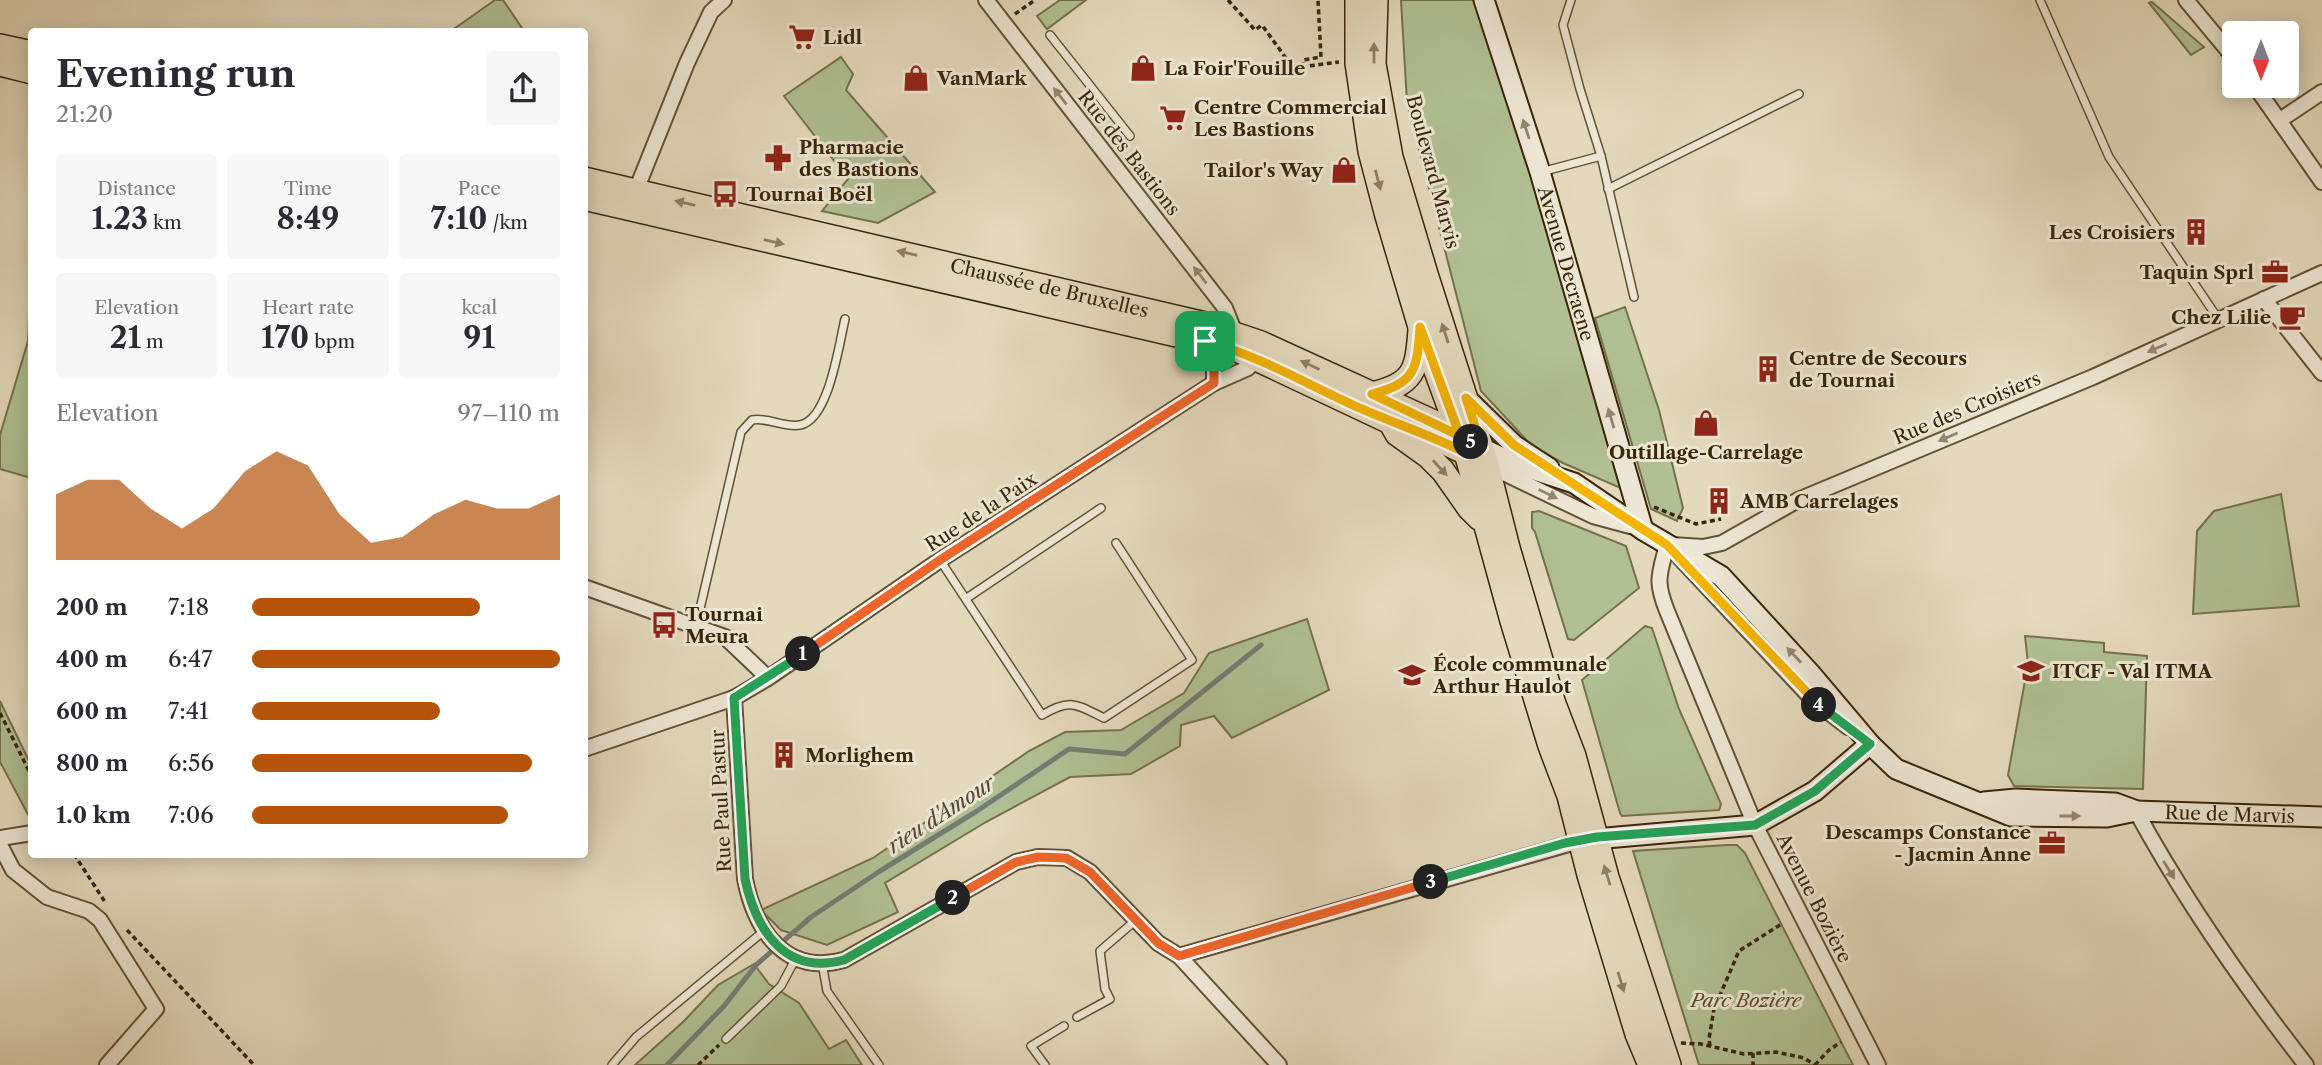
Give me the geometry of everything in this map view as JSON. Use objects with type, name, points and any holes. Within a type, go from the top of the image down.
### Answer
[{"type":"main road","points":[[1357,0],[1357,63],[1370,150],[1420,327],[1474,450],[1546,680],[1574,756],[1588,839],[1589,874],[1637,1034],[1650,1065]]},
{"type":"main road","points":[[1376,0],[1374,64],[1391,157],[1466,398],[1484,522],[1550,746],[1569,796],[1607,877],[1669,1065]]},
{"type":"main road","points":[[0,46],[28,52]]},
{"type":"main road","points":[[0,65],[28,71]]},
{"type":"main road","name":"Chaussée de Bruxelles","points":[[588,181],[632,200],[1205,341],[1258,358],[1297,380],[1390,422],[1474,450]]},
{"type":"main road","name":"Chaussée de Bruxelles","points":[[588,198],[632,200],[935,259],[1235,333],[1372,394],[1474,450]]},
{"type":"main road","points":[[1372,394],[1393,388],[1409,377],[1415,369],[1420,327]]},
{"type":"main road","points":[[1390,422],[1397,434],[1429,457],[1443,471],[1469,508],[1484,522]]},
{"type":"street","points":[[632,200],[687,63],[711,12],[724,0]]},
{"type":"street","name":"Rue des Bastions","points":[[986,0],[1225,308],[1235,333]]},
{"type":"street","name":"Avenue Decraene","points":[[1484,0],[1540,172],[1643,530]]},
{"type":"street","points":[[2186,0],[2222,44]]},
{"type":"street","points":[[2280,120],[2322,92]]},
{"type":"street","points":[[2264,98],[2322,182]]},
{"type":"street","name":"Rue des Croisiers","points":[[1667,545],[1703,547],[1722,543],[1790,504],[2220,321],[2322,273]]},
{"type":"street","points":[[2264,299],[2322,373]]},
{"type":"street","points":[[1205,341],[1214,358],[1214,383]]},
{"type":"street","name":"Rue de la Paix","points":[[588,747],[734,698],[768,678],[940,560],[1214,383],[1248,368],[1258,358]]},
{"type":"street","points":[[1466,398],[1514,445],[1574,483]]},
{"type":"street","name":"Chaussée de Bruxelles","points":[[1474,450],[1574,483],[1667,545]]},
{"type":"street","name":"Chaussée de Bruxelles","points":[[1474,450],[1593,516],[1643,530]]},
{"type":"street","name":"Avenue Bozière","points":[[1667,545],[1658,589],[1755,825],[1878,1065]]},
{"type":"street","name":"Rue de Marvis","points":[[1667,545],[1721,576],[1810,673],[1870,744],[1896,769],[1980,803],[2016,799],[2115,803],[2136,811],[2322,817]]},
{"type":"street","points":[[588,588],[725,637],[768,678]]},
{"type":"street","name":"Rue Paul Pastur","points":[[734,698],[745,879],[752,907],[764,931],[778,947],[796,958],[829,964],[844,960],[1016,862],[1038,857],[1066,858],[1090,872],[1158,943],[1179,956],[1279,1065]]},
{"type":"street","points":[[1179,956],[1588,839],[1755,825],[1815,791],[1870,744]]},
{"type":"street","points":[[2136,811],[2161,858],[2199,918],[2268,1017],[2306,1065]]},
{"type":"street","points":[[0,838],[28,834]]},
{"type":"street","points":[[0,845],[13,870],[47,897],[89,911],[100,920],[156,1009],[107,1065]]},
{"type":"lane","points":[[1571,0],[1563,25],[1601,156],[1634,297]]},
{"type":"lane","points":[[2040,0],[2109,157],[2220,321]]},
{"type":"lane","points":[[1050,35],[1130,136]]},
{"type":"lane","points":[[1608,189],[1799,94]]},
{"type":"lane","points":[[1540,172],[1601,156]]},
{"type":"lane","points":[[696,626],[741,432],[752,420],[797,426],[815,417],[824,405],[845,319]]},
{"type":"lane","points":[[967,598],[1101,509]]},
{"type":"lane","points":[[940,560],[1042,715],[1060,704],[1079,706],[1104,718],[1192,660],[1116,543]]},
{"type":"lane","points":[[1077,1017],[1110,999],[1105,989],[1100,951],[1136,920]]},
{"type":"lane","points":[[612,1065],[636,1037],[764,931]]},
{"type":"lane","points":[[726,1039],[781,986],[796,958]]},
{"type":"lane","points":[[822,963],[827,990],[879,1065]]},
{"type":"lane","points":[[1045,1065],[1031,1046],[1064,1026]]},
{"type":"path","points":[[1015,14],[1035,0]]},
{"type":"path","points":[[1228,0],[1255,30],[1262,25],[1293,68],[1344,61]]},
{"type":"path","points":[[1302,67],[1303,60],[1321,57],[1318,0]]},
{"type":"path","points":[[1632,491],[1652,507],[1696,524],[1721,519]]},
{"type":"path","points":[[0,713],[28,769]]},
{"type":"path","points":[[77,858],[111,910]]},
{"type":"path","points":[[1710,1046],[1714,1009],[1738,951],[1783,923]]},
{"type":"path","points":[[123,925],[254,1065]]},
{"type":"path","points":[[698,1065],[726,1039]]},
{"type":"path","points":[[1674,1042],[1710,1046],[1744,1054],[1776,1052],[1804,1058],[1815,1065],[1841,1042]]},
{"type":"path","points":[[1753,1054],[1753,1065]]},
{"type":"green space","points":[[495,0],[503,0],[522,28],[455,28]]},
{"type":"green space","points":[[1060,0],[1086,0],[1047,29],[1037,16]]},
{"type":"green space","points":[[1401,0],[1477,0],[1523,145],[1623,489],[1563,463],[1532,446],[1481,391],[1407,102]]},
{"type":"green space","points":[[2152,2],[2204,47],[2191,55],[2149,3]]},
{"type":"green space","points":[[841,57],[853,74],[846,90],[935,192],[878,223],[822,211],[848,179],[784,96]]},
{"type":"green space","points":[[1625,307],[1659,410],[1683,508],[1677,521],[1651,509],[1595,318]]},
{"type":"green space","points":[[28,341],[28,477],[0,469],[0,435]]},
{"type":"green space","points":[[2281,494],[2299,606],[2193,614],[2197,531],[2214,511]]},
{"type":"green space","points":[[1539,511],[1626,546],[1639,588],[1574,640],[1568,639],[1532,528],[1532,512]]},
{"type":"green space","points":[[1307,619],[1329,690],[1232,738],[1214,716],[1181,725],[1180,746],[1131,774],[1070,777],[986,822],[885,883],[898,912],[827,945],[781,930],[761,910],[873,858],[1029,751],[1065,732],[1121,730],[1184,693],[1209,653]]},
{"type":"green space","points":[[1645,626],[1652,628],[1679,709],[1721,804],[1719,810],[1622,816],[1620,813],[1582,680]]},
{"type":"green space","points":[[2025,636],[2104,643],[2104,652],[2147,656],[2143,789],[2014,786],[2008,775],[2028,664]]},
{"type":"green space","points":[[0,701],[28,759],[28,814],[0,762]]},
{"type":"green space","name":"Parc Bozière","points":[[1737,845],[1745,853],[1853,1065],[1699,1065],[1633,851]]},
{"type":"green space","points":[[754,964],[769,984],[799,1003],[829,1049],[846,1040],[862,1065],[635,1065],[683,1022],[718,985]]},
{"type":"waterway","name":"rieu d'Amour","points":[[667,1065],[724,1006],[756,965],[811,917],[1069,749],[1125,754],[1261,645]]},
{"type":"place","name":"Lidl","points":[[802,37]]},
{"type":"place","name":"La Foir'Fouille","points":[[1143,68]]},
{"type":"place","name":"VanMark","points":[[916,78]]},
{"type":"place","name":"Centre Commercial Les Bastions","points":[[1173,118]]},
{"type":"place","name":"Pharmacie des Bastions","points":[[778,158]]},
{"type":"place","name":"Tailor's Way","points":[[1344,170]]},
{"type":"place","name":"Tournai Boël","points":[[725,194]]},
{"type":"place","name":"Les Croisiers","points":[[2196,232]]},
{"type":"place","name":"Taquin Sprl","points":[[2275,272]]},
{"type":"place","name":"Chez Lilie","points":[[2292,317]]},
{"type":"place","name":"Centre de Secours de Tournai","points":[[1768,369]]},
{"type":"place","name":"Outillage-Carrelage","points":[[1706,423]]},
{"type":"place","name":"AMB Carrelages","points":[[1719,501]]},
{"type":"place","name":"Tournai Meura","points":[[664,625]]},
{"type":"place","name":"ITCF - Val ITMA","points":[[2031,671]]},
{"type":"place","name":"École communale Arthur Haulot","points":[[1412,675]]},
{"type":"place","name":"Morlighem","points":[[784,755]]},
{"type":"place","name":"Descamps Constance - Jacmin Anne","points":[[2052,843]]},
{"type":"route","points":[[1205,341],[1214,358],[1214,383],[940,560],[768,678],[734,698],[745,879],[757,918],[764,931],[782,950],[811,962],[829,964],[844,960],[1016,862],[1038,857],[1066,858],[1090,872],[1158,943],[1179,956],[1565,843],[1597,837],[1755,825],[1815,791],[1870,744],[1813,700],[1667,545],[1514,445],[1466,398],[1482,448],[1460,436],[1420,327],[1415,369],[1406,380],[1393,388],[1372,394],[1460,436],[1466,453],[1297,380],[1258,358],[1205,341]]}]
